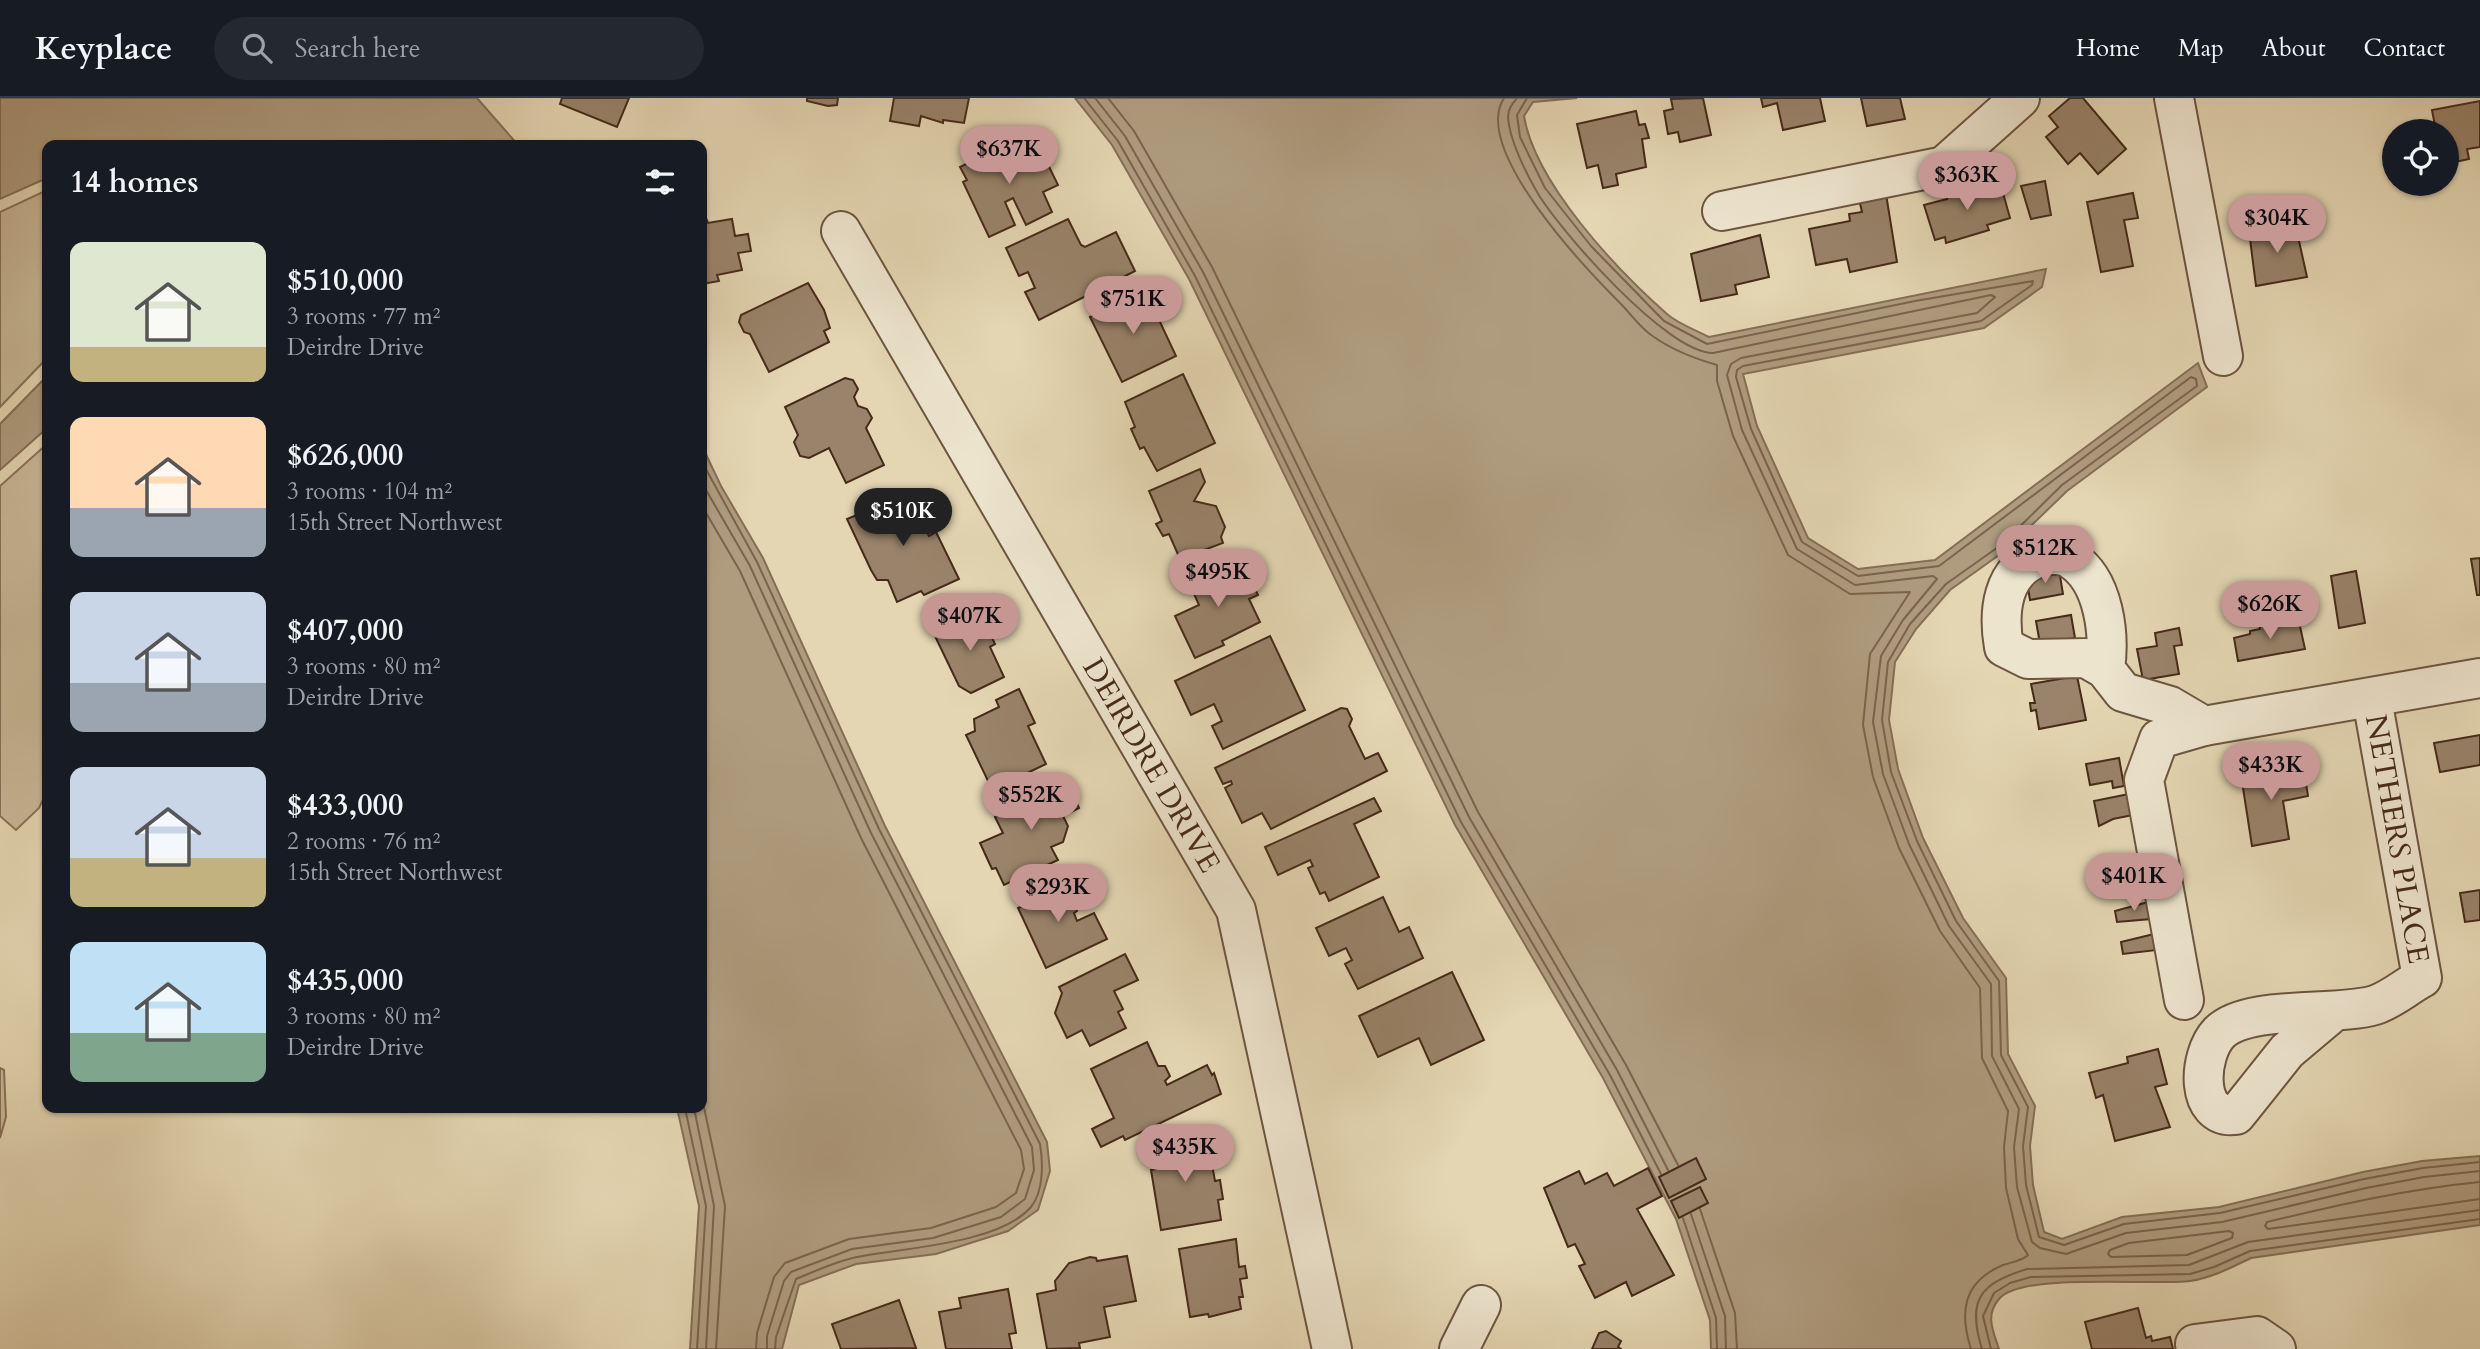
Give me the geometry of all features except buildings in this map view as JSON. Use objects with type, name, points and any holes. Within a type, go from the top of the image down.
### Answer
[{"type":"street","points":[[1722,211],[1944,166],[2020,98]]},
{"type":"street","points":[[2174,98],[2223,356]]},
{"type":"street","name":"DEIRDRE DRIVE","points":[[841,231],[1236,910],[1332,1349]]},
{"type":"street","points":[[2105,668],[2104,619],[2098,592],[2084,570],[2071,558],[2057,555],[2030,561],[2015,573],[2007,587],[1999,618],[2004,647],[2028,659],[2086,658],[2105,668],[2123,692],[2170,706],[2204,726]]},
{"type":"street","points":[[2184,1000],[2144,780],[2159,739],[2204,726],[2372,699],[2480,678]]},
{"type":"street","name":"NETHERS PLACE","points":[[2331,1014],[2375,1005],[2422,978],[2372,699]]},
{"type":"street","points":[[1459,1349],[1481,1305]]},
{"type":"street","points":[[2195,1344],[2257,1336],[2276,1349]]},
{"type":"shaded area","points":[[42,192],[42,363],[0,407],[0,212]]},
{"type":"shaded area","points":[[42,448],[42,802],[16,830],[0,816],[0,486]]},
{"type":"shaded area","points":[[0,1068],[4,1070],[6,1117],[0,1138]]},
{"type":"water","points":[[0,98],[477,98],[514,140],[42,140],[42,180],[0,199]]},
{"type":"water","points":[[1075,98],[1577,98],[1533,102],[1524,116],[1531,142],[1544,169],[1581,223],[1625,274],[1671,318],[1709,337],[2046,269],[2042,287],[1984,328],[1743,374],[1757,426],[1808,538],[1858,569],[1935,560],[2198,363],[2207,387],[2067,491],[2006,550],[1950,590],[1916,629],[1895,662],[1889,720],[1898,769],[1923,838],[1963,918],[2006,978],[2008,1054],[2035,1106],[2030,1146],[2033,1185],[2044,1232],[2062,1239],[2122,1217],[2219,1207],[2363,1172],[2422,1161],[2480,1156],[2480,1225],[2251,1258],[2198,1280],[2059,1283],[2012,1291],[1999,1299],[1992,1311],[1994,1336],[1999,1349],[1711,1349],[1710,1320],[1676,1219],[1603,1078],[1455,825],[1189,279],[1112,145]]},
{"type":"water","points":[[42,381],[42,432],[0,470],[0,424]]},
{"type":"water","points":[[707,457],[763,558],[885,826],[1047,1142],[1050,1171],[1038,1210],[1008,1231],[936,1254],[856,1264],[799,1285],[782,1349],[690,1349],[699,1206],[678,1113],[707,1113]]}]
